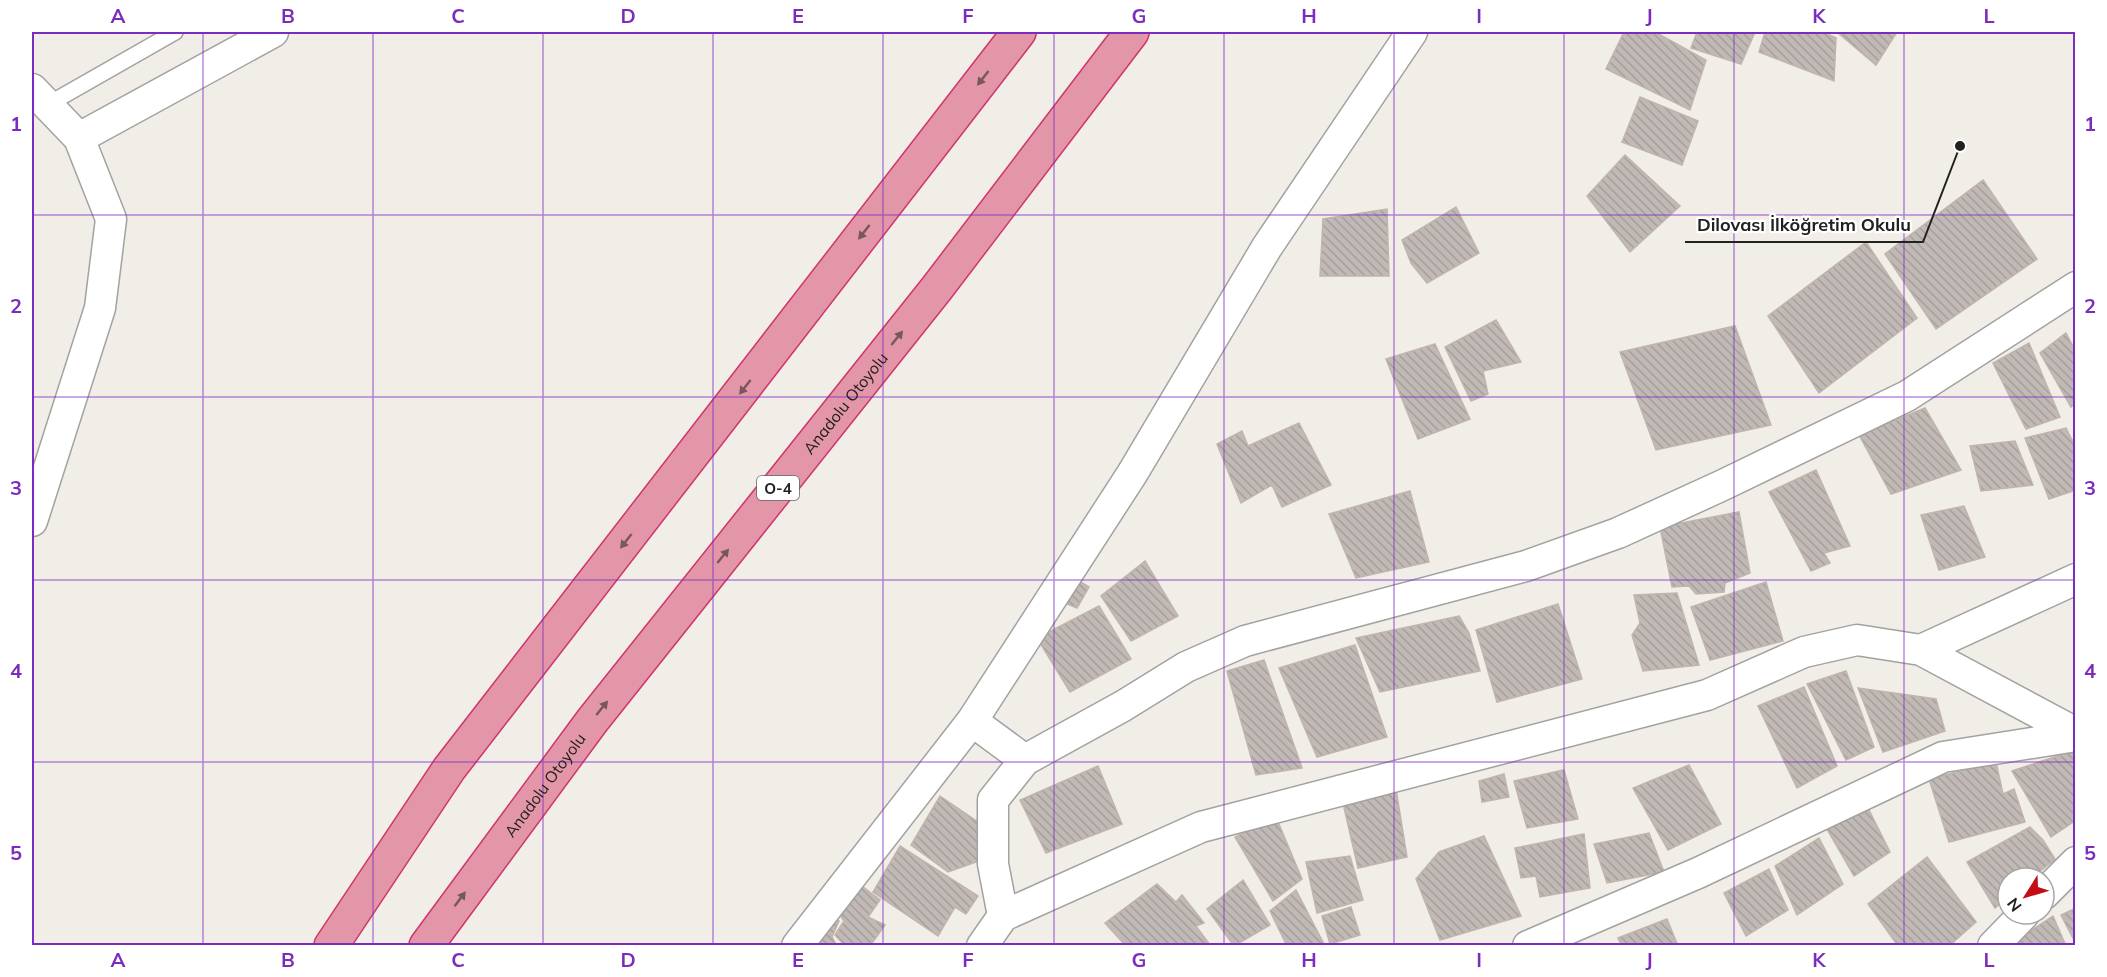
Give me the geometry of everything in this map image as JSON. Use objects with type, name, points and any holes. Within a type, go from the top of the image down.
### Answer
[{"type":"highway","points":[[331,945],[449,769],[1019,32]]},
{"type":"highway","name":"Anadolu Otoyolu","points":[[426,945],[592,721],[937,288],[1132,32]]},
{"type":"street","points":[[79,138],[273,32]]},
{"type":"street","points":[[797,945],[972,721],[1132,474],[1267,247],[1412,32]]},
{"type":"street","points":[[32,522],[100,308],[111,219],[79,138],[39,97]]},
{"type":"street","points":[[1003,916],[993,864],[993,800],[1025,760],[1123,706],[1186,667],[1245,641],[1526,566],[1618,533],[1907,396],[2076,287]]},
{"type":"street","points":[[1921,650],[2076,579]]},
{"type":"street","points":[[982,945],[1003,916],[1201,827],[1707,695],[1804,652],[1857,640],[1921,650],[2076,735]]},
{"type":"street","points":[[972,721],[1025,760]]},
{"type":"street","points":[[1528,945],[1698,873],[1943,757],[2076,735]]},
{"type":"street","points":[[2056,882],[2076,862]]},
{"type":"street","points":[[1993,945],[2012,926]]},
{"type":"lane","points":[[39,97],[175,32]]},
{"type":"building","points":[[1624,32],[1655,32],[1706,60],[1690,110],[1606,69]]},
{"type":"building","points":[[1697,32],[1755,32],[1741,64],[1691,48]]},
{"type":"building","points":[[1765,32],[1823,32],[1836,38],[1834,81],[1759,52]]},
{"type":"building","points":[[1837,32],[1897,32],[1876,65]]},
{"type":"building","points":[[1640,97],[1698,121],[1682,165],[1622,142]]},
{"type":"building","points":[[1625,155],[1680,206],[1630,252],[1587,196]]},
{"type":"building","points":[[1983,180],[2037,259],[1936,329],[1885,254]]},
{"type":"building","points":[[1456,207],[1479,253],[1427,283],[1411,263],[1402,240]]},
{"type":"building","points":[[1387,209],[1389,276],[1320,276],[1323,219]]},
{"type":"building","points":[[1866,242],[1917,318],[1819,393],[1768,316]]},
{"type":"building","points":[[1496,320],[1521,362],[1483,371],[1488,394],[1471,401],[1445,347]]},
{"type":"building","points":[[1735,326],[1771,425],[1656,450],[1620,352]]},
{"type":"building","points":[[2066,333],[2076,352],[2076,403],[2071,407],[2040,353]]},
{"type":"building","points":[[2029,343],[2060,417],[2026,429],[1993,363]]},
{"type":"building","points":[[1435,344],[1470,419],[1418,439],[1386,359]]},
{"type":"building","points":[[1925,408],[1961,470],[1891,494],[1859,435]]},
{"type":"building","points":[[1299,423],[1331,485],[1282,507],[1272,485],[1241,503],[1217,444],[1242,431],[1248,446]]},
{"type":"building","points":[[2066,428],[2072,440],[2076,440],[2076,490],[2049,499],[2025,438]]},
{"type":"building","points":[[2015,441],[2033,485],[1981,491],[1970,446]]},
{"type":"building","points":[[1816,470],[1850,546],[1824,553],[1830,563],[1811,571],[1769,492]]},
{"type":"building","points":[[1410,491],[1429,562],[1356,578],[1329,514]]},
{"type":"building","points":[[1964,506],[1985,557],[1939,570],[1921,515]]},
{"type":"building","points":[[1739,512],[1750,573],[1725,583],[1724,592],[1696,594],[1689,586],[1672,587],[1660,527]]},
{"type":"building","points":[[1145,561],[1178,616],[1131,641],[1101,596]]},
{"type":"building","points":[[1076,579],[1089,587],[1077,608],[1060,601]]},
{"type":"building","points":[[1766,582],[1783,641],[1710,660],[1691,607]]},
{"type":"building","points":[[1677,593],[1699,665],[1643,671],[1632,635],[1640,623],[1634,595]]},
{"type":"building","points":[[1558,604],[1582,679],[1497,702],[1476,630]]},
{"type":"building","points":[[1099,606],[1131,659],[1070,692],[1037,638]]},
{"type":"building","points":[[1459,616],[1469,633],[1480,671],[1380,692],[1356,638]]},
{"type":"building","points":[[1355,645],[1387,737],[1317,757],[1279,668]]},
{"type":"building","points":[[1264,660],[1302,768],[1256,775],[1227,671]]},
{"type":"building","points":[[1846,671],[1874,747],[1846,760],[1807,684]]},
{"type":"building","points":[[1804,687],[1837,766],[1797,788],[1758,706]]},
{"type":"building","points":[[1858,688],[1936,699],[1945,731],[1883,752]]},
{"type":"building","points":[[2075,750],[2076,820],[2051,837],[2012,771]]},
{"type":"building","points":[[1996,762],[2003,794],[2014,789],[2025,822],[1949,842],[1929,779]]},
{"type":"building","points":[[1689,765],[1721,824],[1668,850],[1633,788]]},
{"type":"building","points":[[1098,766],[1122,824],[1046,853],[1020,800]]},
{"type":"building","points":[[1564,770],[1578,819],[1527,828],[1514,781]]},
{"type":"building","points":[[1504,774],[1509,797],[1482,802],[1479,781]]},
{"type":"building","points":[[1395,783],[1407,857],[1358,868],[1342,799]]},
{"type":"building","points":[[940,796],[978,822],[983,837],[982,860],[948,872],[911,845]]},
{"type":"building","points":[[1867,806],[1890,852],[1854,876],[1824,824]]},
{"type":"building","points":[[1276,817],[1302,879],[1273,901],[1235,837]]},
{"type":"building","points":[[2030,827],[2043,840],[2055,859],[2047,866],[1996,866],[1995,908],[1967,862]]},
{"type":"building","points":[[1649,833],[1664,872],[1607,883],[1594,844]]},
{"type":"building","points":[[1584,834],[1590,888],[1540,897],[1536,876],[1521,878],[1515,848]]},
{"type":"building","points":[[1484,836],[1521,916],[1440,940],[1416,879],[1439,852]]},
{"type":"building","points":[[1819,838],[1843,884],[1797,915],[1775,866]]},
{"type":"building","points":[[900,846],[978,896],[966,914],[955,907],[938,936],[873,892]]},
{"type":"building","points":[[1350,856],[1363,900],[1317,913],[1306,862]]},
{"type":"building","points":[[1927,857],[1976,922],[1949,946],[1898,946],[1868,904]]},
{"type":"building","points":[[1769,869],[1788,910],[1746,936],[1724,893]]},
{"type":"building","points":[[854,880],[880,900],[868,917],[885,925],[870,946],[845,946],[835,935],[844,921],[836,909]]},
{"type":"building","points":[[1243,880],[1270,925],[1234,946],[1207,909]]},
{"type":"building","points":[[1157,884],[1176,902],[1182,895],[1204,923],[1196,926],[1210,945],[1126,946],[1105,923]]},
{"type":"building","points":[[1296,890],[1324,944],[1287,946],[1270,911]]},
{"type":"building","points":[[1351,907],[1360,935],[1330,944],[1322,916]]},
{"type":"building","points":[[2076,908],[2076,944],[2061,915]]},
{"type":"building","points":[[832,916],[839,921],[832,937],[837,946],[814,946]]},
{"type":"building","points":[[1667,919],[1678,946],[1622,946],[1618,938]]},
{"type":"building","points":[[2056,923],[2066,946],[2008,946],[2038,926],[2056,926]]},
{"type":"place","name":"Dilovası İlköğretim Okulu","points":[[1960,146]]}]
